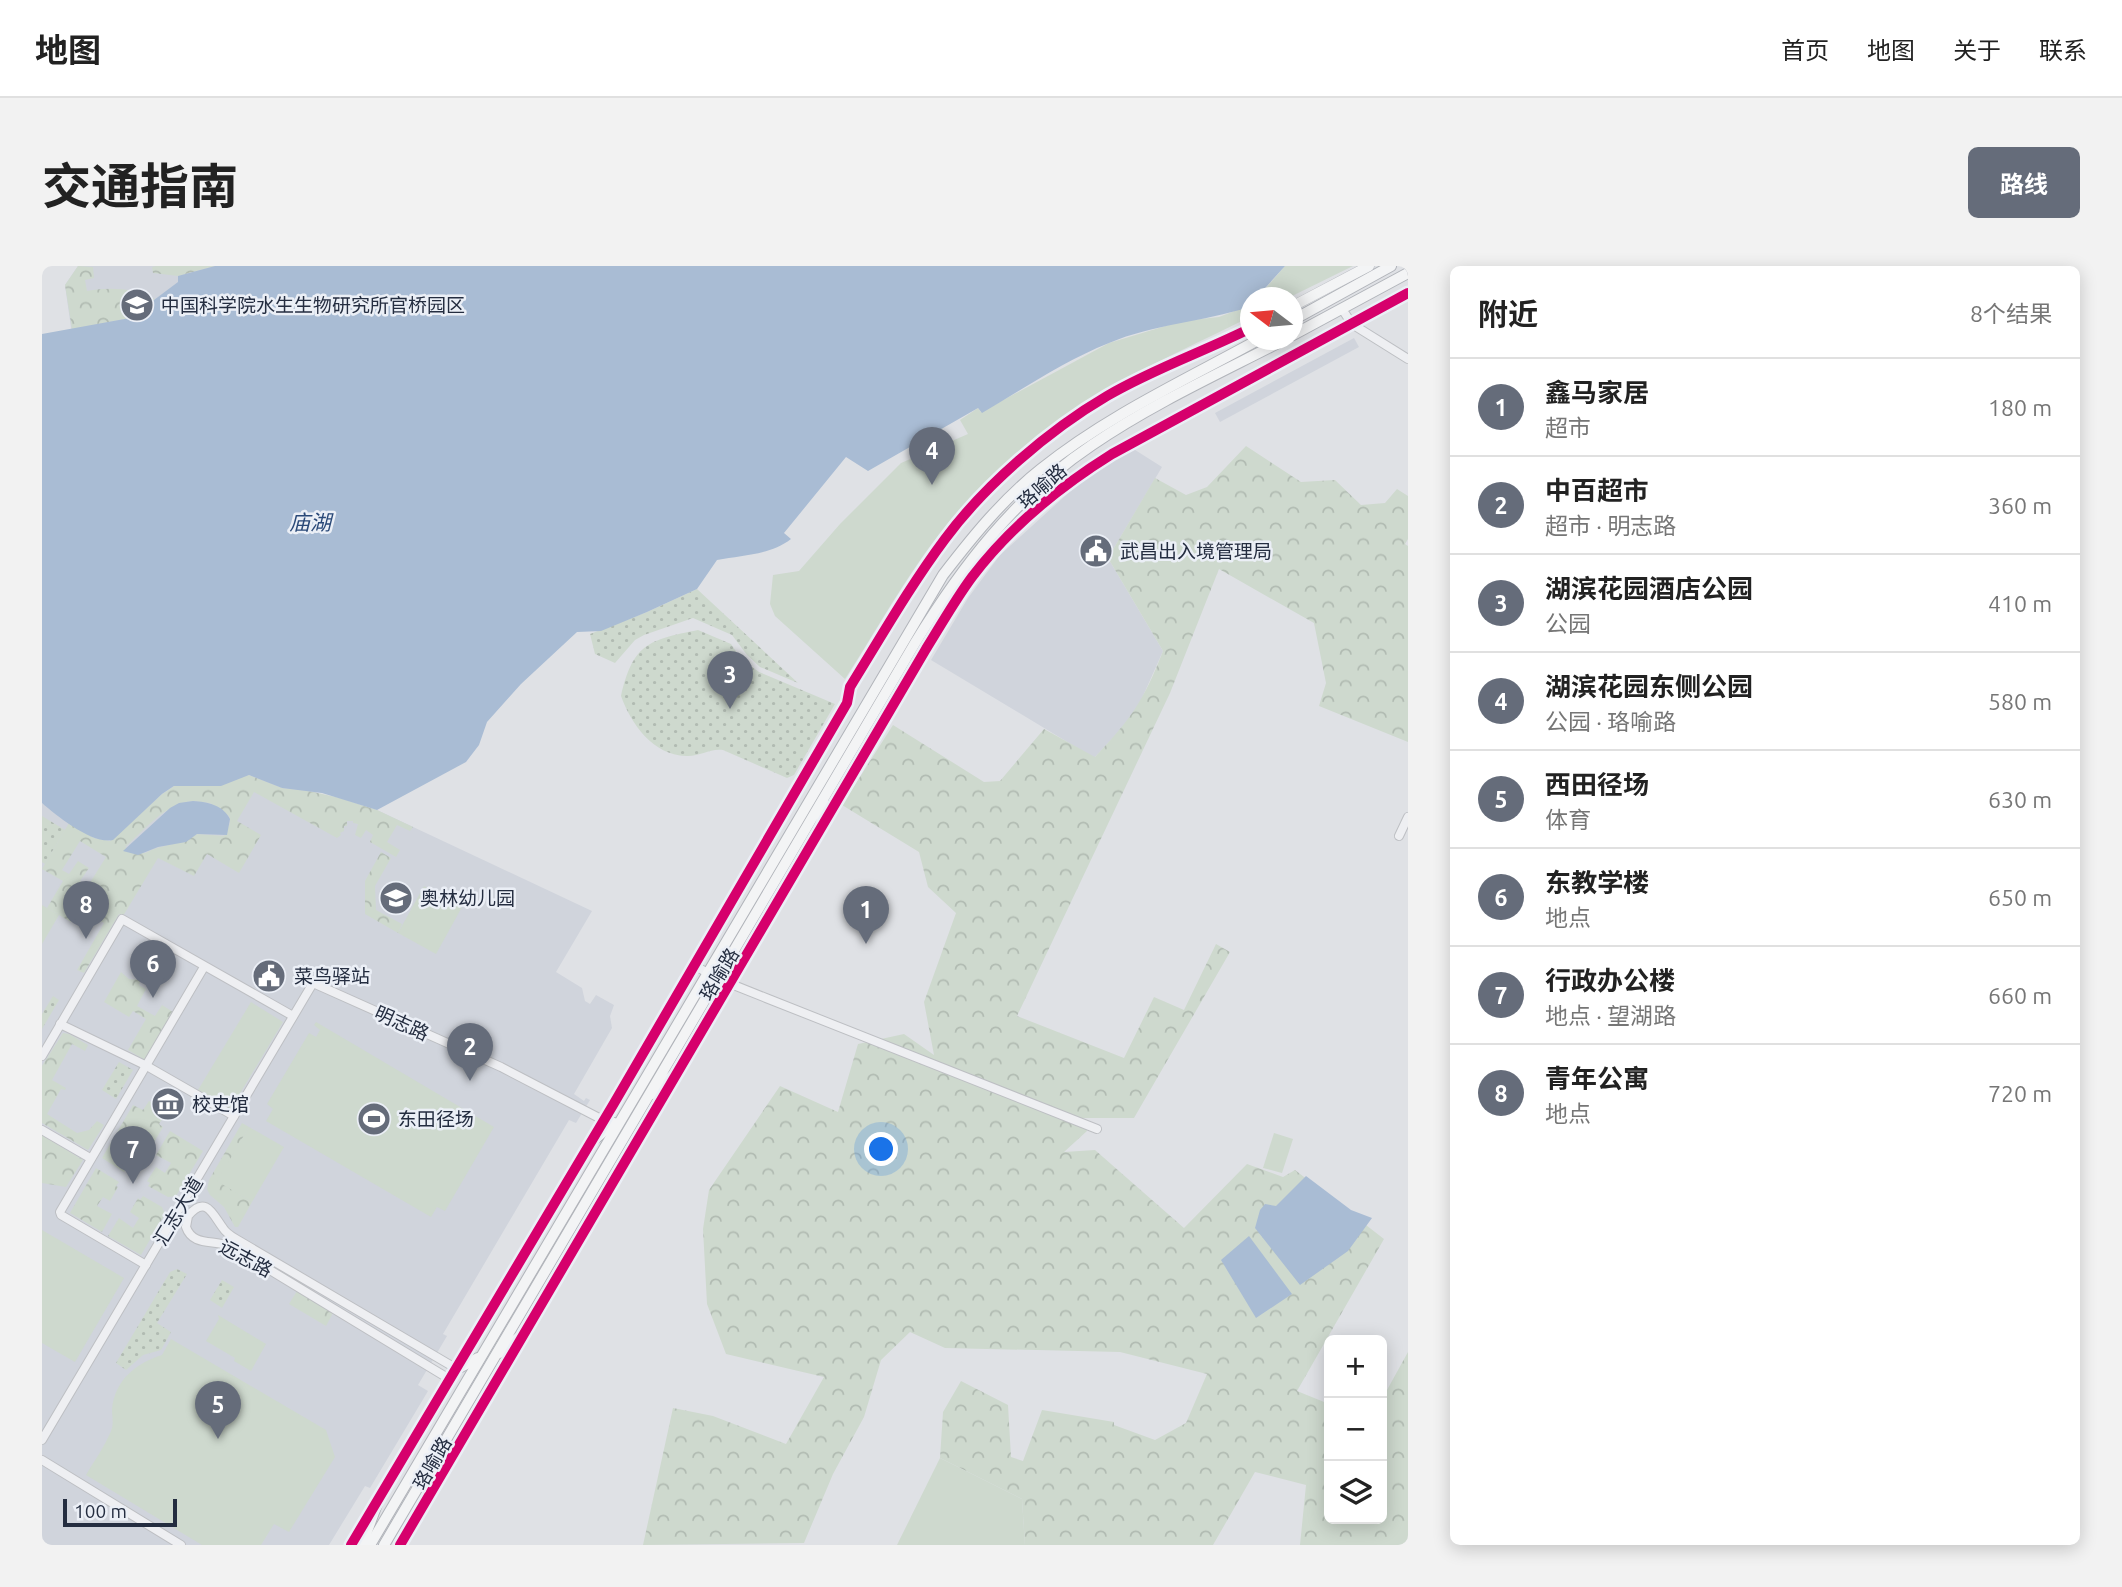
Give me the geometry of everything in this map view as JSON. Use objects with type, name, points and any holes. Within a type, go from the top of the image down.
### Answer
[{"type":"highway","points":[[1303,314],[1391,266]]},
{"type":"highway","points":[[1303,330],[1408,273]]},
{"type":"highway","name":"珞喻路","points":[[384,1545],[645,1101],[711,975],[943,575],[986,521],[1040,470],[1088,435],[1240,350]]},
{"type":"highway","name":"珞喻路","points":[[370,1545],[622,1116],[830,789],[942,599],[971,557],[998,526],[1045,481],[1091,445],[1128,422],[1265,350]]},
{"type":"highway","points":[[817,836],[830,789]]},
{"type":"highway","points":[[645,1101],[681,1069]]},
{"type":"highway","points":[[589,1144],[622,1116]]},
{"type":"highway","points":[[494,1357],[527,1331]]},
{"type":"highway","points":[[457,1369],[480,1356]]},
{"type":"highway","points":[[362,1545],[380,1496]]},
{"type":"main road","points":[[1303,301],[1369,266]]},
{"type":"main road","points":[[400,1545],[964,589],[1015,529],[1071,481],[1112,454],[1408,293]]},
{"type":"main road","points":[[351,1545],[451,1380],[847,703],[850,687],[921,572],[968,511],[1035,448],[1106,397],[1161,366],[1240,334]]},
{"type":"street","points":[[1342,309],[1352,324],[1408,359]]},
{"type":"street","points":[[1399,836],[1408,817]]},
{"type":"street","points":[[42,1056],[122,919],[293,1016]]},
{"type":"street","points":[[694,965],[730,984],[1097,1129]]},
{"type":"street","points":[[146,1265],[60,1213],[204,967]]},
{"type":"street","name":"明志路","points":[[313,983],[501,1067],[603,1119]]},
{"type":"street","name":"汇志大道","points":[[42,1440],[313,983]]},
{"type":"street","points":[[60,1024],[145,1065],[234,1116]]},
{"type":"street","points":[[42,1130],[90,1158]]},
{"type":"street","points":[[163,1235],[173,1228],[187,1230],[188,1216],[200,1208],[191,1197],[193,1185]]},
{"type":"street","name":"远志路","points":[[200,1208],[209,1208],[215,1212],[222,1227],[236,1239],[457,1369]]},
{"type":"street","name":"远志路","points":[[187,1230],[191,1237],[199,1241],[214,1241],[232,1247],[451,1380]]},
{"type":"street","points":[[42,1460],[181,1545]]},
{"type":"shaded area","name":"中国科学院水生生物研究所官桥园区","points":[[78,266],[288,266],[73,342],[65,285]]},
{"type":"shaded area","points":[[1354,338],[1359,347],[1220,422],[1215,413]]},
{"type":"shaded area","points":[[1132,448],[1162,467],[1108,558],[1163,651],[1139,705],[1125,725],[1094,758],[931,660],[968,598],[1000,555],[1075,487]]},
{"type":"shaded area","points":[[253,775],[282,788],[300,789],[377,810],[592,911],[556,972],[582,988],[585,1001],[590,1004],[596,995],[614,1005],[610,1016],[612,1028],[574,1094],[584,1101],[586,1098],[590,1100],[576,1123],[569,1120],[443,1334],[447,1336],[418,1385],[428,1391],[370,1488],[365,1486],[329,1545],[42,1545],[42,803],[87,834],[101,841],[110,841],[179,785],[221,786]]},
{"type":"green space","points":[[78,266],[93,267],[94,278],[85,280],[87,291],[122,289],[155,299],[130,318],[72,329],[65,285]]},
{"type":"green space","points":[[215,266],[178,276],[153,273],[152,267]]},
{"type":"green space","points":[[1285,266],[1353,266],[1303,291],[1303,287],[1267,287]]},
{"type":"green space","points":[[1240,309],[1240,322],[1112,386],[1069,413],[1009,461],[972,496],[911,574],[845,679],[775,616],[770,604],[773,575],[799,571],[840,524],[901,463],[968,434],[960,420],[978,408],[981,412],[1109,343],[1182,321],[1219,317]]},
{"type":"green space","points":[[1246,446],[1301,482],[1335,480],[1361,505],[1385,503],[1397,489],[1408,496],[1408,539],[1405,544],[1408,546],[1408,742],[1319,706],[1326,683],[1314,623],[1219,569],[1170,693],[1017,1016],[1124,1058],[1154,997],[1184,1010],[1216,944],[1230,952],[1134,1118],[1081,1118],[1087,1131],[1064,1152],[1095,1150],[1184,1228],[1247,1164],[1283,1177],[1295,1170],[1384,1239],[1329,1335],[1324,1335],[1324,1344],[1297,1391],[1324,1402],[1324,1524],[1387,1524],[1387,1390],[1408,1352],[1408,1545],[1300,1545],[1306,1485],[1255,1472],[1213,1545],[1025,1545],[1022,1499],[940,1458],[943,1412],[961,1381],[1008,1405],[1011,1457],[1023,1461],[1042,1410],[1114,1422],[1114,1425],[1155,1440],[1186,1423],[1207,1374],[1120,1352],[945,1348],[910,1332],[881,1360],[864,1417],[833,1474],[804,1543],[643,1545],[673,1408],[713,1416],[786,1444],[824,1377],[726,1354],[707,1304],[703,1229],[709,1190],[780,1086],[838,1112],[858,1044],[904,1034],[934,1055],[924,1002],[956,913],[928,887],[919,852],[842,805],[893,725],[984,782],[1000,781],[1044,729],[1095,757],[1135,708],[1163,651],[1108,558],[1155,478],[1186,495],[1207,487]]},
{"type":"green space","points":[[697,589],[798,683],[760,667],[732,635],[693,618],[635,640],[615,663],[595,654],[590,634]]},
{"type":"green space","points":[[698,630],[731,644],[741,659],[759,672],[835,704],[794,775],[787,778],[723,750],[691,756],[674,754],[654,744],[637,727],[621,696],[637,655],[645,647],[667,637]]},
{"type":"green space","points":[[249,775],[282,788],[340,798],[377,810],[413,827],[410,831],[397,825],[387,842],[400,850],[396,857],[370,842],[373,835],[366,830],[361,838],[355,835],[358,824],[353,821],[347,821],[347,826],[344,826],[344,831],[337,838],[254,792],[237,821],[261,835],[239,873],[207,854],[194,876],[158,858],[123,916],[119,914],[84,973],[77,970],[104,923],[80,908],[71,922],[47,908],[63,881],[42,869],[69,823],[94,838],[110,841],[174,786]],"holes":[[[193,801],[210,803],[229,816],[230,823],[224,836],[197,834],[145,853],[125,847],[164,812]],[[80,841],[106,857],[88,886],[80,881],[89,868],[78,861],[69,874],[62,870]]]},
{"type":"green space","points":[[42,816],[65,830],[45,864],[42,862]]},
{"type":"green space","points":[[381,852],[391,858],[375,886],[376,910],[402,924],[398,933],[365,914],[365,881]]},
{"type":"green space","points":[[424,886],[462,907],[436,954],[398,933]]},
{"type":"green space","points":[[42,905],[59,915],[42,944]]},
{"type":"green space","points":[[121,972],[129,979],[141,980],[139,985],[146,989],[137,1006],[155,1016],[162,1005],[173,1012],[145,1060],[128,1050],[146,1019],[133,1011],[129,1017],[104,1002]]},
{"type":"green space","points":[[53,996],[59,1000],[42,1029],[42,1014]]},
{"type":"green space","points":[[251,1002],[283,1022],[230,1110],[198,1090]]},
{"type":"green space","name":"东田径场","points":[[316,1022],[494,1127],[445,1211],[437,1207],[431,1217],[266,1121],[273,1109],[267,1104],[309,1033],[316,1037],[320,1030],[314,1025]]},
{"type":"green space","points":[[63,1033],[88,1045],[85,1051],[72,1044],[52,1080],[66,1088],[61,1089],[47,1114],[77,1133],[89,1130],[97,1121],[104,1125],[88,1150],[42,1123],[42,1066]]},
{"type":"green space","points":[[119,1062],[133,1070],[116,1099],[102,1090]]},
{"type":"green space","points":[[149,1101],[167,1112],[159,1124],[163,1127],[149,1151],[135,1142],[130,1151],[137,1155],[124,1172],[102,1158],[133,1105],[143,1110]]},
{"type":"green space","points":[[242,1123],[249,1127],[218,1181],[252,1202],[238,1227],[235,1227],[224,1207],[207,1189],[209,1180]]},
{"type":"green space","points":[[249,1127],[284,1147],[252,1202],[217,1181]]},
{"type":"green space","points":[[170,1131],[203,1151],[176,1196],[168,1197],[148,1186],[150,1183],[147,1181],[156,1167],[165,1173],[171,1163],[156,1155]]},
{"type":"green space","points":[[1274,1133],[1293,1139],[1282,1173],[1263,1168]]},
{"type":"green space","points":[[42,1135],[83,1160],[66,1187],[42,1183]]},
{"type":"green space","points":[[96,1168],[119,1182],[110,1201],[103,1197],[97,1206],[112,1214],[102,1232],[70,1213]]},
{"type":"green space","points":[[143,1196],[162,1207],[165,1214],[141,1255],[108,1236],[119,1218],[133,1228],[139,1218],[130,1212],[138,1198],[140,1200]]},
{"type":"green space","points":[[42,1230],[124,1278],[75,1362],[42,1343]]},
{"type":"green space","points":[[177,1269],[187,1274],[157,1323],[171,1332],[161,1350],[143,1355],[126,1370],[116,1363],[170,1272]]},
{"type":"green space","points":[[222,1280],[234,1287],[222,1308],[210,1300]]},
{"type":"green space","points":[[297,1291],[333,1313],[326,1326],[289,1304]]},
{"type":"green space","points":[[218,1315],[266,1344],[251,1371],[206,1341],[219,1319]]},
{"type":"green space","points":[[171,1339],[326,1430],[335,1457],[289,1532],[274,1524],[261,1545],[202,1545],[86,1475],[111,1431],[114,1399],[122,1381],[136,1368],[162,1355]]},
{"type":"green space","points":[[940,1458],[1022,1499],[1025,1545],[897,1545]]},
{"type":"water","name":"庙湖","points":[[215,266],[1285,266],[1266,287],[1240,287],[1240,309],[1143,331],[1092,350],[982,413],[978,408],[868,471],[846,457],[784,533],[791,539],[765,551],[717,560],[697,589],[601,631],[577,632],[521,684],[487,722],[479,745],[466,762],[377,810],[322,793],[282,788],[249,775],[221,786],[174,786],[113,840],[105,840],[86,834],[42,803],[42,334],[130,318],[178,282],[178,276]]},
{"type":"water","points":[[179,803],[209,803],[227,814],[230,819],[227,835],[197,834],[186,842],[158,847],[138,855],[123,851],[170,808]]},
{"type":"water","points":[[1306,1176],[1351,1210],[1372,1218],[1348,1251],[1300,1285],[1255,1228],[1260,1210],[1265,1204],[1276,1206]]},
{"type":"water","points":[[1249,1236],[1292,1294],[1256,1318],[1221,1260]]},
{"type":"cycle path","points":[[400,1545],[926,649],[972,577],[1002,541],[1036,509],[1092,467],[1408,293]]},
{"type":"cycle path","points":[[351,1545],[613,1105],[847,703],[850,687],[945,539],[999,479],[1063,425],[1142,377],[1240,333]]},
{"type":"place","name":"中国科学院水生生物研究所官桥园区","points":[[137,305]]},
{"type":"place","name":"湖滨花园东侧公园","points":[[932,485]]},
{"type":"place","name":"武昌出入境管理局","points":[[1096,551]]},
{"type":"place","name":"湖滨花园酒店公园","points":[[730,709]]},
{"type":"place","name":"奥林幼儿园","points":[[396,898]]},
{"type":"place","name":"青年公寓","points":[[86,939]]},
{"type":"place","name":"鑫马家居","points":[[866,944]]},
{"type":"place","name":"菜鸟驿站","points":[[269,976]]},
{"type":"place","name":"东教学楼","points":[[153,998]]},
{"type":"place","name":"中百超市","points":[[470,1081]]},
{"type":"place","name":"校史馆","points":[[168,1104]]},
{"type":"place","name":"东田径场","points":[[374,1119]]},
{"type":"place","name":"行政办公楼","points":[[133,1184]]},
{"type":"place","name":"西田径场","points":[[218,1439]]}]
